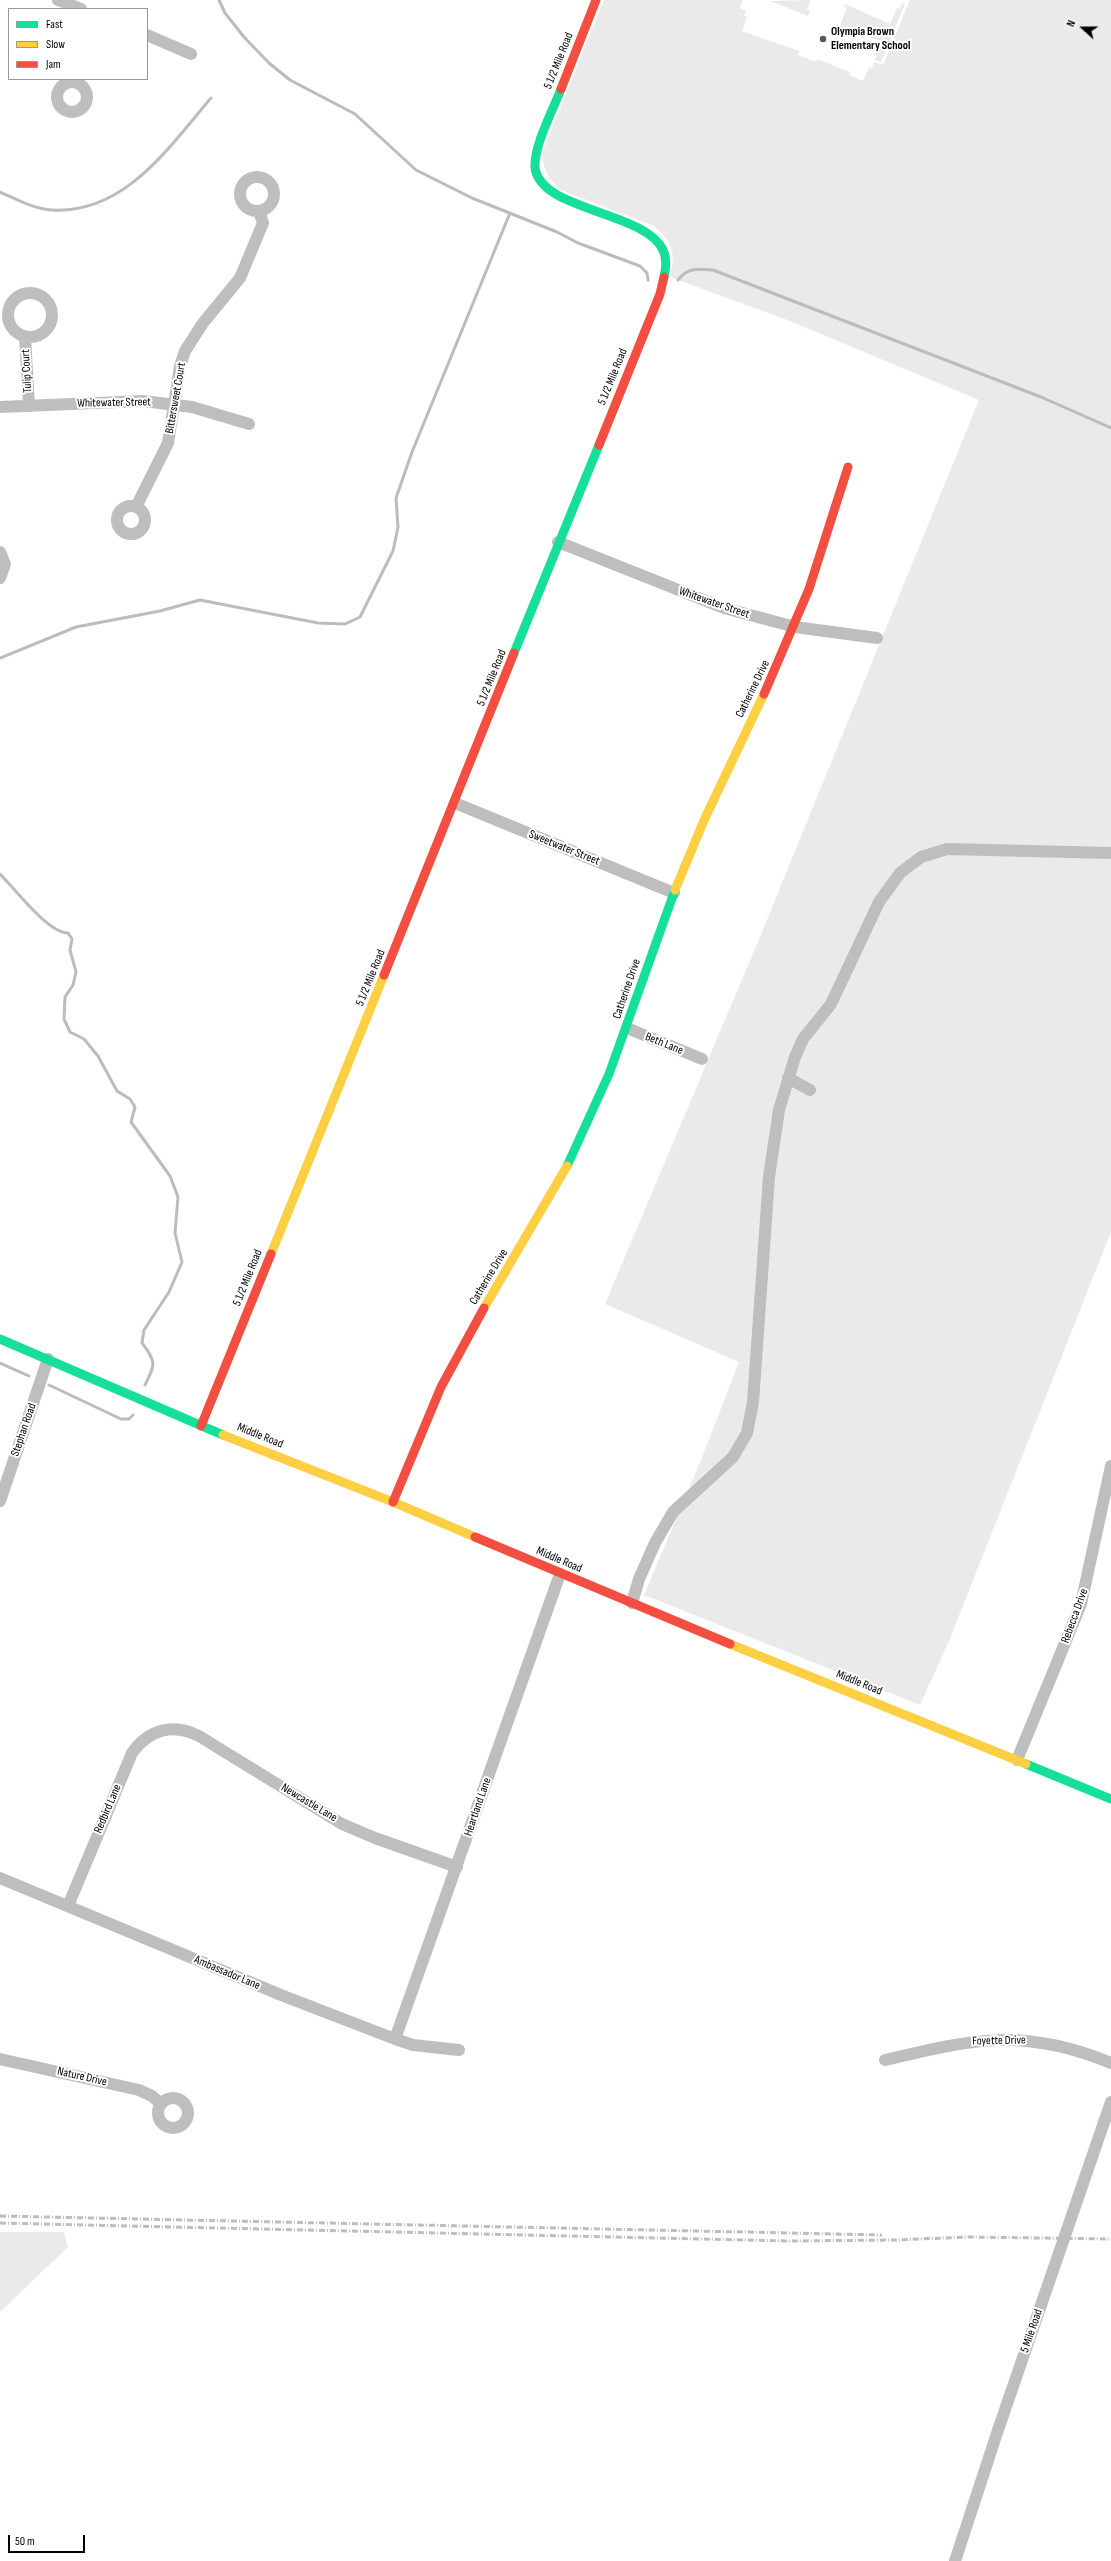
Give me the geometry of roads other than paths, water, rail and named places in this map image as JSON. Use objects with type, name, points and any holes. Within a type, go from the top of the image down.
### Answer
[{"type":"street","points":[[58,0],[75,6]]},
{"type":"street","name":"5 1/2 Mile Road","points":[[201,1426],[455,803],[558,542],[660,294],[666,262],[663,249],[657,239],[643,230],[556,195],[544,185],[534,173],[534,159],[540,142],[596,0]]},
{"type":"street","points":[[148,36],[192,54]]},
{"type":"street","name":"Bittersweet Court","points":[[136,506],[144,486],[162,457],[168,443],[180,366],[186,350],[196,332],[240,278],[263,224],[258,211]]},
{"type":"street","name":"Tulip Court","points":[[25,336],[29,406]]},
{"type":"street","name":"Whitewater Street","points":[[0,407],[112,401],[174,404],[217,413],[249,424]]},
{"type":"street","name":"Catherine Drive","points":[[393,1502],[440,1390],[458,1353],[577,1148],[599,1100],[627,1028],[674,893],[720,785],[795,627],[812,583],[848,467]]},
{"type":"street","name":"Whitewater Street","points":[[558,542],[724,608],[795,627],[877,638]]},
{"type":"street","points":[[0,552],[5,564],[0,578]]},
{"type":"street","name":"Sweetwater Street","points":[[455,803],[674,893]]},
{"type":"street","points":[[632,1603],[639,1579],[655,1543],[673,1512],[733,1458],[747,1433],[753,1402],[769,1177],[779,1110],[788,1078],[803,1039],[831,1004],[879,902],[900,873],[921,858],[946,849],[1111,853]]},
{"type":"street","name":"Beth Lane","points":[[627,1028],[702,1059]]},
{"type":"street","points":[[788,1078],[810,1090]]},
{"type":"street","name":"Middle Road","points":[[0,1339],[201,1426],[393,1502],[560,1574],[1111,1799]]},
{"type":"street","name":"Stephan Road","points":[[0,1501],[4,1474],[48,1359]]},
{"type":"street","name":"Rebecca Drive","points":[[1017,1760],[1081,1604],[1111,1466]]},
{"type":"street","name":"Heartland Lane","points":[[395,2039],[560,1574]]},
{"type":"street","name":"Newcastle Lane","points":[[167,1729],[183,1730],[199,1736],[342,1824],[375,1838],[457,1867]]},
{"type":"street","name":"Redbird Lane","points":[[68,1906],[132,1753],[146,1737],[167,1729]]},
{"type":"street","name":"Ambassador Lane","points":[[0,1878],[281,1995],[395,2039],[413,2044],[459,2050]]},
{"type":"street","name":"Foyette Drive","points":[[885,2060],[949,2045],[1001,2039],[1054,2044],[1078,2049],[1111,2063]]},
{"type":"street","name":"Nature Drive","points":[[0,2059],[139,2090],[152,2096],[161,2104]]},
{"type":"street","name":"5 Mile Road","points":[[955,2561],[998,2430],[1111,2102]]},
{"type":"waterway","points":[[219,0],[225,13],[244,37],[269,63],[290,80],[355,114],[416,170],[472,198],[557,232],[578,243],[640,266],[647,273],[648,280]]},
{"type":"waterway","points":[[0,192],[32,206],[52,210],[78,208],[102,201],[123,189],[143,174],[179,137],[211,98]]},
{"type":"waterway","points":[[0,658],[76,627],[160,611],[200,600],[318,623],[345,624],[360,617],[393,551],[398,527],[396,498],[412,452],[510,213]]},
{"type":"waterway","points":[[678,280],[690,271],[698,269],[713,270],[1041,397],[1111,428]]},
{"type":"waterway","points":[[0,874],[41,918],[51,926],[68,933],[72,939],[70,950],[76,972],[73,985],[65,997],[64,1019],[70,1032],[84,1039],[98,1056],[117,1091],[130,1099],[135,1107],[131,1122],[170,1176],[178,1197],[175,1233],[182,1262],[169,1292],[144,1330],[142,1343],[150,1355],[153,1364],[151,1373],[145,1385]]},
{"type":"waterway","points":[[0,1363],[29,1376]]},
{"type":"waterway","points":[[49,1385],[121,1419],[129,1419],[133,1415]]},
{"type":"railway","points":[[0,2216],[882,2235]]},
{"type":"railway","points":[[0,2223],[791,2241],[897,2240],[968,2237],[1111,2239]]},
{"type":"place","name":"Olympia Brown Elementary School","points":[[823,39]]}]
